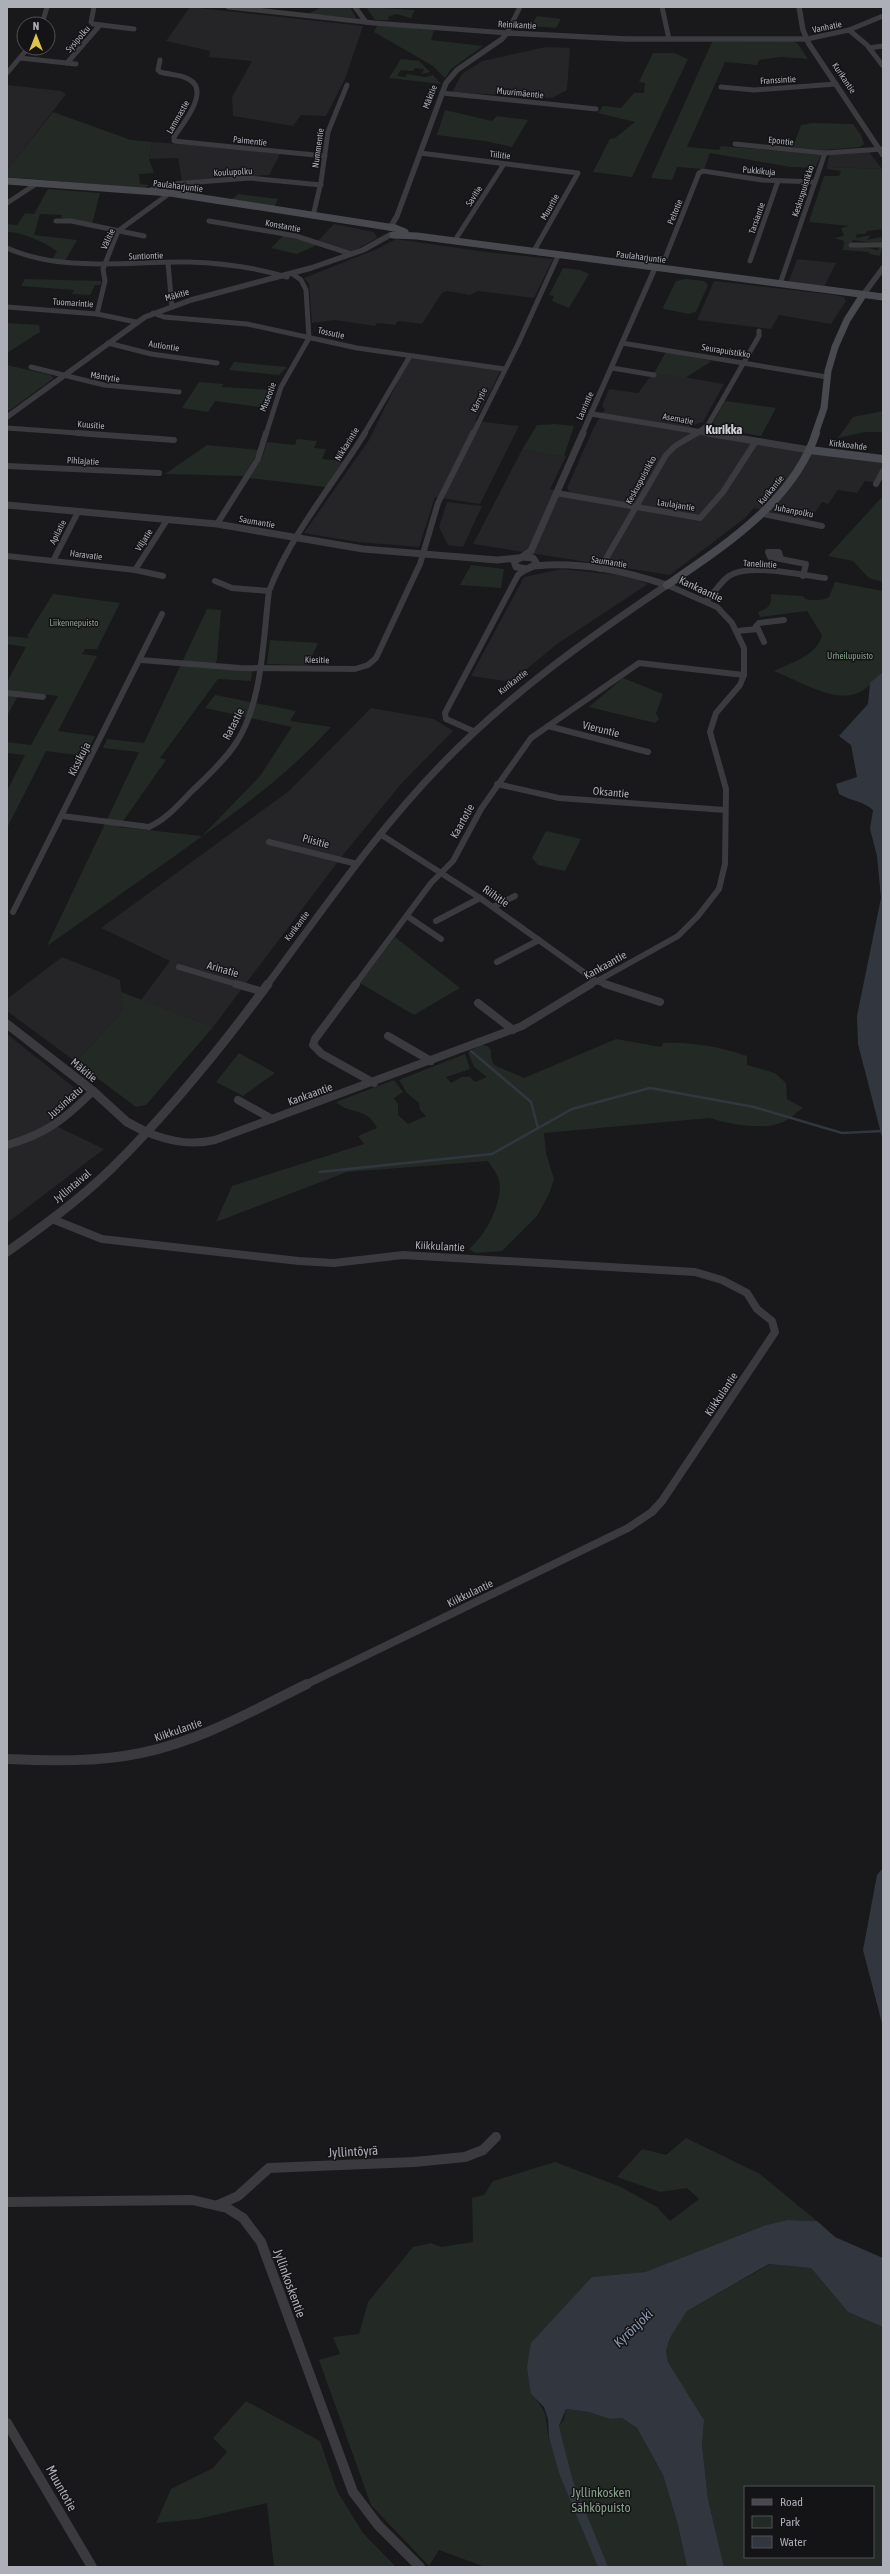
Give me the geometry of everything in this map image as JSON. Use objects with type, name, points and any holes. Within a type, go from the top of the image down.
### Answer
[{"type":"main road","name":"Paulaharjuntie","points":[[7,181],[170,193],[313,216],[388,232],[558,256],[883,297]]},
{"type":"main road","name":"Paulaharjuntie","points":[[399,230],[417,236]]},
{"type":"main road","points":[[388,232],[399,233],[399,230]]},
{"type":"main road","name":"Kurikantie","points":[[667,585],[763,514],[788,486],[810,450],[824,406],[827,377],[839,333],[863,295]]},
{"type":"main road","name":"Kirkkoahde","points":[[810,450],[883,459]]},
{"type":"street","points":[[94,7],[91,22],[100,25],[134,29]]},
{"type":"street","name":"Reinikantie","points":[[228,7],[366,22],[507,33],[669,39],[807,39]]},
{"type":"street","points":[[355,7],[366,22]]},
{"type":"street","points":[[507,33],[519,7]]},
{"type":"street","points":[[662,7],[669,39]]},
{"type":"street","name":"Kurikantie","points":[[799,7],[807,39],[881,149],[883,155]]},
{"type":"street","points":[[849,30],[883,16]]},
{"type":"street","name":"Sysipolku","points":[[67,63],[100,25]]},
{"type":"street","name":"Vanhatie","points":[[807,39],[849,30],[869,48],[883,66]]},
{"type":"street","name":"Mäkitie","points":[[7,417],[136,322],[153,313],[294,275],[351,254],[377,242],[388,232],[397,216],[442,93],[451,76],[505,37],[507,33]]},
{"type":"street","points":[[869,48],[883,46]]},
{"type":"street","points":[[7,73],[20,58],[76,64]]},
{"type":"street","name":"Lammastie","points":[[160,60],[158,70],[160,72],[190,79],[194,83],[196,102],[174,137],[174,141]]},
{"type":"street","name":"Franssintie","points":[[721,87],[754,90],[836,84]]},
{"type":"street","name":"Nummentie","points":[[313,216],[321,185],[324,156],[331,120],[347,85]]},
{"type":"street","name":"Muurimäentie","points":[[442,93],[596,109]]},
{"type":"street","name":"Paimentie","points":[[174,141],[324,156]]},
{"type":"street","name":"Epontie","points":[[735,144],[825,153]]},
{"type":"street","points":[[825,153],[881,149]]},
{"type":"street","name":"Tiilitie","points":[[420,153],[578,173]]},
{"type":"street","name":"Keskuspuistikko","points":[[780,284],[825,153]]},
{"type":"street","name":"Savitie","points":[[457,237],[504,164]]},
{"type":"street","name":"Pukkikuja","points":[[703,171],[778,180],[815,182]]},
{"type":"street","name":"Peltotie","points":[[664,261],[699,173],[703,171]]},
{"type":"street","name":"Muuritie","points":[[535,249],[578,173]]},
{"type":"street","name":"Koulupolku","points":[[149,191],[160,185],[250,178],[321,185]]},
{"type":"street","name":"Tarsiantie","points":[[750,261],[778,180]]},
{"type":"street","points":[[7,203],[36,184]]},
{"type":"street","name":"Välitie","points":[[97,314],[105,281],[103,269],[118,231],[170,193]]},
{"type":"street","name":"Mäkitie","points":[[397,216],[399,230]]},
{"type":"street","points":[[56,221],[71,221],[144,236]]},
{"type":"street","name":"Konstantie","points":[[209,221],[296,236],[351,254]]},
{"type":"street","points":[[851,245],[883,245]]},
{"type":"street","name":"Suntiontie","points":[[7,248],[27,258],[50,262],[105,264],[230,263],[286,277]]},
{"type":"street","name":"Kärrytie","points":[[424,555],[438,503],[505,369],[558,256]]},
{"type":"street","points":[[168,263],[172,307]]},
{"type":"street","name":"Laurintie","points":[[534,559],[556,493],[655,268]]},
{"type":"street","name":"Kurikantie","points":[[863,295],[883,268]]},
{"type":"street","points":[[294,275],[301,280],[306,290],[308,338]]},
{"type":"street","name":"Tuomarintie","points":[[7,307],[97,314],[136,322]]},
{"type":"street","name":"Tossutie","points":[[153,313],[164,317],[247,324],[308,338],[410,356],[505,369]]},
{"type":"street","name":"Keskuspuistikko","points":[[600,569],[666,455],[676,446],[700,432],[708,425],[744,364],[759,336],[759,331]]},
{"type":"street","name":"Museotie","points":[[217,524],[258,459],[280,387],[308,338]]},
{"type":"street","name":"Autiontie","points":[[108,342],[151,354],[217,363]]},
{"type":"street","name":"Seurapuistikko","points":[[622,343],[827,377]]},
{"type":"street","name":"Nikkarintie","points":[[295,538],[332,486],[410,356]]},
{"type":"street","name":"Mäntytie","points":[[31,368],[61,377],[109,387],[179,392]]},
{"type":"street","points":[[612,368],[654,375]]},
{"type":"street","name":"Asematie","points":[[592,414],[810,450]]},
{"type":"street","name":"Kuusitie","points":[[7,428],[174,440]]},
{"type":"street","name":"Laulajantie","points":[[556,493],[694,518],[704,516],[723,492],[756,441]]},
{"type":"street","name":"Pihlajatie","points":[[7,466],[159,473]]},
{"type":"street","points":[[876,484],[883,471]]},
{"type":"street","name":"Saumantie","points":[[7,505],[217,524],[363,549],[424,555],[503,560],[520,557],[534,559],[548,564],[600,569],[667,585]]},
{"type":"street","name":"Apilatie","points":[[53,561],[78,512]]},
{"type":"street","name":"Juhanpolku","points":[[763,514],[822,526]]},
{"type":"street","name":"Viljatie","points":[[135,570],[167,520]]},
{"type":"street","name":"Ratastie","points":[[62,816],[149,827],[161,822],[214,770],[236,743],[253,704],[269,591],[295,538]]},
{"type":"street","name":"Kiesitie","points":[[140,660],[212,667],[355,670],[368,665],[376,658],[424,555]]},
{"type":"street","name":"Haravatie","points":[[7,556],[135,570],[163,576]]},
{"type":"street","points":[[518,575],[514,560],[520,557]]},
{"type":"street","points":[[473,731],[453,724],[446,719],[445,713],[518,575],[527,569],[534,559]]},
{"type":"street","points":[[781,559],[806,564],[803,576]]},
{"type":"street","name":"Saumantie","points":[[503,560],[515,566],[527,569]]},
{"type":"street","name":"Tanelintie","points":[[706,601],[729,576],[736,572],[758,572],[825,578]]},
{"type":"street","points":[[214,581],[232,588],[269,591]]},
{"type":"street","name":"Kurikantie","points":[[146,1132],[184,1089],[380,834],[426,780],[473,731],[546,668],[667,585]]},
{"type":"street","name":"Kankaantie","points":[[146,1132],[167,1140],[196,1145],[237,1133],[513,1030],[561,1004],[596,981],[660,948],[678,936],[693,922],[719,889],[725,864],[726,789],[710,732],[716,713],[740,684],[744,675],[744,648],[737,631],[725,613],[706,601],[667,585]]},
{"type":"street","name":"Kissikuja","points":[[13,912],[162,614]]},
{"type":"street","points":[[764,642],[756,626],[759,622],[784,620]]},
{"type":"street","points":[[737,631],[758,629]]},
{"type":"street","name":"Kaartotie","points":[[374,1083],[322,1054],[313,1045],[315,1039],[441,872],[453,862],[497,784],[524,747],[548,726],[632,666],[639,663],[744,675]]},
{"type":"street","points":[[7,693],[43,697]]},
{"type":"street","name":"Vieruntie","points":[[548,726],[648,752]]},
{"type":"street","name":"Oksantie","points":[[497,784],[559,798],[725,810]]},
{"type":"street","name":"Riihitie","points":[[380,834],[480,898],[596,981],[660,1002]]},
{"type":"street","name":"Piisitie","points":[[269,842],[357,864]]},
{"type":"street","points":[[493,907],[515,896]]},
{"type":"street","points":[[436,921],[480,898]]},
{"type":"street","points":[[407,916],[441,939]]},
{"type":"street","points":[[497,962],[539,940]]},
{"type":"street","name":"Arinatie","points":[[179,967],[260,991]]},
{"type":"street","points":[[478,1003],[513,1030]]},
{"type":"street","name":"Mäkitie","points":[[7,1024],[93,1091],[127,1122],[146,1132]]},
{"type":"street","points":[[388,1036],[431,1061]]},
{"type":"street","name":"Jussinkatu","points":[[7,1145],[36,1138],[59,1124],[93,1091]]},
{"type":"street","points":[[238,1100],[272,1119]]},
{"type":"street","name":"Jyllintaival","points":[[7,1252],[52,1219],[111,1169],[146,1132]]},
{"type":"street","name":"Kiikkulantie","points":[[7,1759],[54,1761],[141,1754],[204,1734],[634,1524],[652,1512],[662,1501],[775,1332],[770,1317],[756,1308],[748,1294],[710,1275],[694,1272],[403,1255],[334,1262],[299,1262],[102,1240],[52,1219]]},
{"type":"street","name":"Jyllintöyrä","points":[[218,2205],[238,2196],[269,2168],[414,2162],[465,2157],[483,2150],[496,2137]]},
{"type":"street","name":"Jyllinkoskentie","points":[[7,2202],[185,2199],[218,2205],[243,2218],[261,2242],[353,2492],[378,2525],[420,2567]]},
{"type":"street","name":"Muuntotie","points":[[7,2423],[92,2567]]},
{"type":"shaded area","points":[[190,7],[363,26],[345,79],[326,116],[301,115],[293,126],[233,116],[232,97],[252,61],[209,57],[210,51],[166,41]]},
{"type":"shaded area","points":[[546,47],[570,48],[567,90],[552,98],[452,92],[462,74],[482,61]]},
{"type":"shaded area","points":[[7,85],[61,91],[66,94],[7,170]]},
{"type":"shaded area","points":[[152,142],[280,154],[269,175],[182,181],[178,158],[149,159]]},
{"type":"shaded area","points":[[869,152],[882,169],[827,167],[829,156],[834,154]]},
{"type":"shaded area","points":[[334,224],[374,232],[377,238],[350,253],[318,241]]},
{"type":"shaded area","points":[[396,239],[486,252],[553,259],[534,298],[478,291],[470,295],[447,291],[442,293],[422,324],[398,321],[395,325],[377,323],[375,326],[335,320],[312,323],[309,284],[304,278],[377,249]]},
{"type":"shaded area","points":[[797,259],[836,263],[824,287],[789,281]]},
{"type":"shaded area","points":[[714,281],[835,295],[844,297],[846,301],[831,324],[779,315],[771,329],[697,320]]},
{"type":"shaded area","points":[[410,357],[501,370],[475,421],[519,426],[480,504],[435,497],[419,547],[358,542],[304,533],[369,440]]},
{"type":"shaded area","points":[[654,372],[724,384],[703,422],[690,426],[692,432],[883,462],[883,476],[879,483],[865,481],[857,493],[838,490],[828,504],[822,502],[809,521],[754,508],[745,518],[670,575],[473,544],[522,450],[566,456],[550,489],[570,492],[567,488],[594,427],[605,409],[602,406],[609,389],[638,393]]},
{"type":"shaded area","points":[[447,502],[482,506],[463,547],[448,545],[439,527]]},
{"type":"shaded area","points":[[562,569],[628,576],[648,584],[557,644],[511,682],[471,676],[524,577]]},
{"type":"shaded area","points":[[371,708],[434,719],[453,731],[401,784],[343,855],[213,1027],[141,1000],[170,961],[101,928],[289,791]]},
{"type":"shaded area","points":[[62,957],[120,980],[123,1010],[76,1062],[7,1011],[7,999]]},
{"type":"shaded area","points":[[7,1034],[81,1093],[50,1123],[104,1149],[7,1223]]},
{"type":"green space","points":[[322,7],[350,7],[356,18],[308,14]]},
{"type":"green space","points":[[366,7],[415,10],[411,18],[396,14],[388,17],[389,20],[375,20]]},
{"type":"green space","points":[[537,16],[561,19],[556,28],[531,26]]},
{"type":"green space","points":[[378,24],[434,30],[431,40],[483,46],[451,69],[445,78],[433,66],[374,32]]},
{"type":"green space","points":[[793,41],[798,44],[808,59],[781,57],[759,60],[757,65],[725,62],[687,147],[719,150],[721,146],[821,155],[815,168],[790,167],[710,153],[704,169],[677,167],[672,180],[651,178],[712,42]]},
{"type":"green space","points":[[653,53],[674,53],[688,59],[632,177],[593,172],[610,139],[615,138],[635,122],[598,113],[603,106],[621,108],[634,93],[644,93],[645,83],[639,82]]},
{"type":"green space","points":[[401,59],[419,61],[430,72],[422,74],[424,69],[415,68],[413,71],[401,70],[397,76],[405,77],[407,74],[425,77],[433,75],[441,84],[389,78]]},
{"type":"green space","points":[[445,110],[492,121],[497,116],[528,120],[512,147],[485,141],[437,135]]},
{"type":"green space","points":[[53,112],[131,140],[152,142],[149,159],[154,173],[139,174],[140,184],[149,185],[145,188],[7,177],[7,170]]},
{"type":"green space","points":[[812,123],[853,124],[861,135],[864,144],[860,147],[823,150],[793,147],[801,125]]},
{"type":"green space","points":[[827,167],[882,169],[883,229],[867,231],[865,234],[857,234],[856,238],[871,235],[867,240],[880,237],[883,239],[883,244],[853,240],[851,244],[877,250],[883,245],[880,256],[869,254],[869,252],[843,250],[844,241],[834,238],[844,236],[841,228],[850,226],[809,222],[824,176],[839,176],[841,171],[827,169]]},
{"type":"green space","points":[[48,189],[100,193],[92,224],[61,218],[62,215],[40,214],[34,235],[77,240],[65,261],[52,260],[57,251],[40,241],[13,232],[7,232],[7,224],[17,225],[25,213],[34,214]]},
{"type":"green space","points":[[238,194],[278,199],[274,207],[231,200]]},
{"type":"green space","points":[[284,235],[317,245],[297,254],[271,248]]},
{"type":"green space","points":[[563,268],[580,270],[589,274],[569,308],[552,301],[554,296],[549,295]]},
{"type":"green space","points":[[25,279],[101,281],[101,285],[95,285],[90,295],[72,294],[74,290],[21,286]]},
{"type":"green space","points":[[686,279],[704,281],[708,285],[696,312],[689,314],[664,309],[663,307],[676,281]]},
{"type":"green space","points":[[7,323],[39,325],[40,332],[7,353]]},
{"type":"green space","points":[[666,352],[712,361],[685,378],[654,373]]},
{"type":"green space","points":[[234,362],[287,367],[279,375],[229,370]]},
{"type":"green space","points":[[7,365],[50,375],[54,378],[10,410],[7,410]]},
{"type":"green space","points":[[199,382],[223,384],[222,387],[273,390],[267,408],[215,401],[208,412],[182,408]]},
{"type":"green space","points":[[725,401],[776,408],[761,436],[720,429],[713,423]]},
{"type":"green space","points":[[883,411],[883,432],[865,432],[838,438],[853,417]]},
{"type":"green space","points":[[555,424],[574,426],[564,456],[522,450],[537,425]]},
{"type":"green space","points":[[297,439],[317,441],[314,448],[326,449],[322,459],[343,461],[326,487],[249,478],[262,459],[267,442],[295,445]]},
{"type":"green space","points":[[207,445],[259,450],[244,476],[165,474]]},
{"type":"green space","points":[[883,496],[883,582],[869,578],[853,561],[828,556]]},
{"type":"green space","points":[[471,565],[504,569],[501,588],[460,585]]},
{"type":"green space","name":"Urheilupuisto","points":[[835,582],[883,591],[883,672],[863,690],[850,695],[840,695],[817,690],[774,671],[803,658],[815,648],[819,642],[822,635],[807,611],[760,617],[758,612],[769,606],[771,594],[803,596],[805,599],[820,600],[829,597]]},
{"type":"green space","name":"Liikennepuisto","points":[[53,594],[120,603],[97,649],[85,649],[82,654],[97,656],[58,731],[95,736],[85,756],[46,751],[7,828],[7,791],[25,755],[7,753],[7,742],[31,745],[58,696],[20,692],[7,716],[7,682],[26,647],[7,644],[7,636],[29,638],[27,636]]},
{"type":"green space","points":[[207,609],[221,610],[217,659],[214,669],[252,671],[251,681],[218,679],[160,758],[166,760],[119,827],[202,836],[260,776],[292,727],[205,708],[215,695],[296,711],[290,721],[331,727],[296,762],[239,809],[179,853],[47,946],[139,752],[103,748],[107,739],[144,743]]},
{"type":"green space","points":[[270,640],[318,643],[308,665],[267,664]]},
{"type":"green space","points":[[623,678],[663,694],[656,713],[659,719],[655,723],[589,707]]},
{"type":"green space","points":[[546,831],[581,839],[565,871],[538,865],[532,858]]},
{"type":"green space","points":[[395,937],[460,988],[414,1015],[360,983]]},
{"type":"green space","points":[[121,992],[213,1027],[146,1105],[136,1107],[76,1062],[123,1010]]},
{"type":"green space","points":[[616,1039],[661,1047],[663,1043],[695,1044],[747,1056],[747,1065],[775,1073],[786,1083],[787,1099],[803,1108],[786,1121],[776,1125],[767,1126],[746,1126],[710,1118],[544,1133],[546,1153],[554,1179],[549,1194],[537,1216],[502,1251],[475,1253],[469,1249],[481,1236],[497,1206],[500,1186],[498,1177],[488,1161],[347,1172],[216,1222],[232,1186],[364,1144],[358,1136],[377,1128],[373,1121],[364,1114],[347,1109],[336,1102],[394,1080],[403,1092],[394,1098],[398,1104],[398,1115],[408,1124],[426,1116],[420,1110],[419,1103],[407,1093],[399,1080],[465,1054],[470,1069],[446,1077],[451,1083],[462,1077],[470,1077],[475,1082],[487,1077],[474,1067],[468,1052],[481,1045],[487,1046],[491,1050],[491,1057],[494,1065],[524,1078]]},
{"type":"green space","points":[[239,1053],[275,1073],[243,1096],[216,1082]]},
{"type":"green space","name":"Jyllinkosken Sähköpuisto","points":[[686,2138],[760,2174],[817,2221],[787,2220],[766,2225],[645,2272],[592,2277],[531,2394],[544,2412],[550,2441],[564,2419],[566,2409],[589,2412],[610,2419],[622,2418],[637,2428],[663,2475],[678,2525],[687,2567],[485,2567],[439,2550],[429,2566],[371,2505],[319,2360],[340,2354],[333,2337],[359,2334],[368,2302],[413,2247],[431,2243],[441,2247],[473,2242],[472,2198],[484,2195],[493,2181],[555,2162],[621,2187],[657,2207],[670,2221],[699,2199],[687,2188],[660,2192],[617,2177],[642,2149],[666,2155]]},
{"type":"green space","points":[[770,2264],[811,2268],[848,2312],[883,2327],[883,2567],[724,2567],[708,2499],[702,2445],[704,2420],[668,2362],[666,2351],[670,2338],[687,2311]]},
{"type":"green space","points":[[246,2401],[320,2441],[337,2491],[363,2533],[396,2567],[274,2567],[267,2503],[198,2519],[156,2523],[171,2489],[213,2468],[227,2452],[213,2438]]},
{"type":"water","points":[[883,672],[883,1141],[858,1044],[857,1016],[881,898],[877,856],[870,829],[873,810],[839,794],[836,784],[857,777],[851,745],[839,736],[868,704],[870,683]]},
{"type":"water","points":[[883,1868],[883,2027],[863,1950],[877,1875]]},
{"type":"water","name":"Kyrönjoki","points":[[787,2220],[817,2221],[835,2237],[883,2258],[883,2327],[848,2312],[811,2268],[769,2264],[687,2311],[670,2338],[666,2351],[668,2362],[704,2420],[702,2445],[708,2499],[724,2567],[687,2567],[678,2525],[663,2475],[637,2428],[622,2418],[610,2419],[589,2412],[566,2409],[559,2426],[573,2481],[608,2567],[598,2567],[559,2473],[549,2437],[548,2419],[544,2407],[531,2394],[527,2367],[531,2343],[592,2277],[645,2272],[766,2225]]},
{"type":"waterway","points":[[471,1051],[531,1102],[538,1128]]},
{"type":"waterway","points":[[320,1172],[492,1154],[572,1109],[650,1088],[754,1107],[842,1133],[883,1131]]},
{"type":"district","name":"Kurikka","points":[[724,429]]}]
